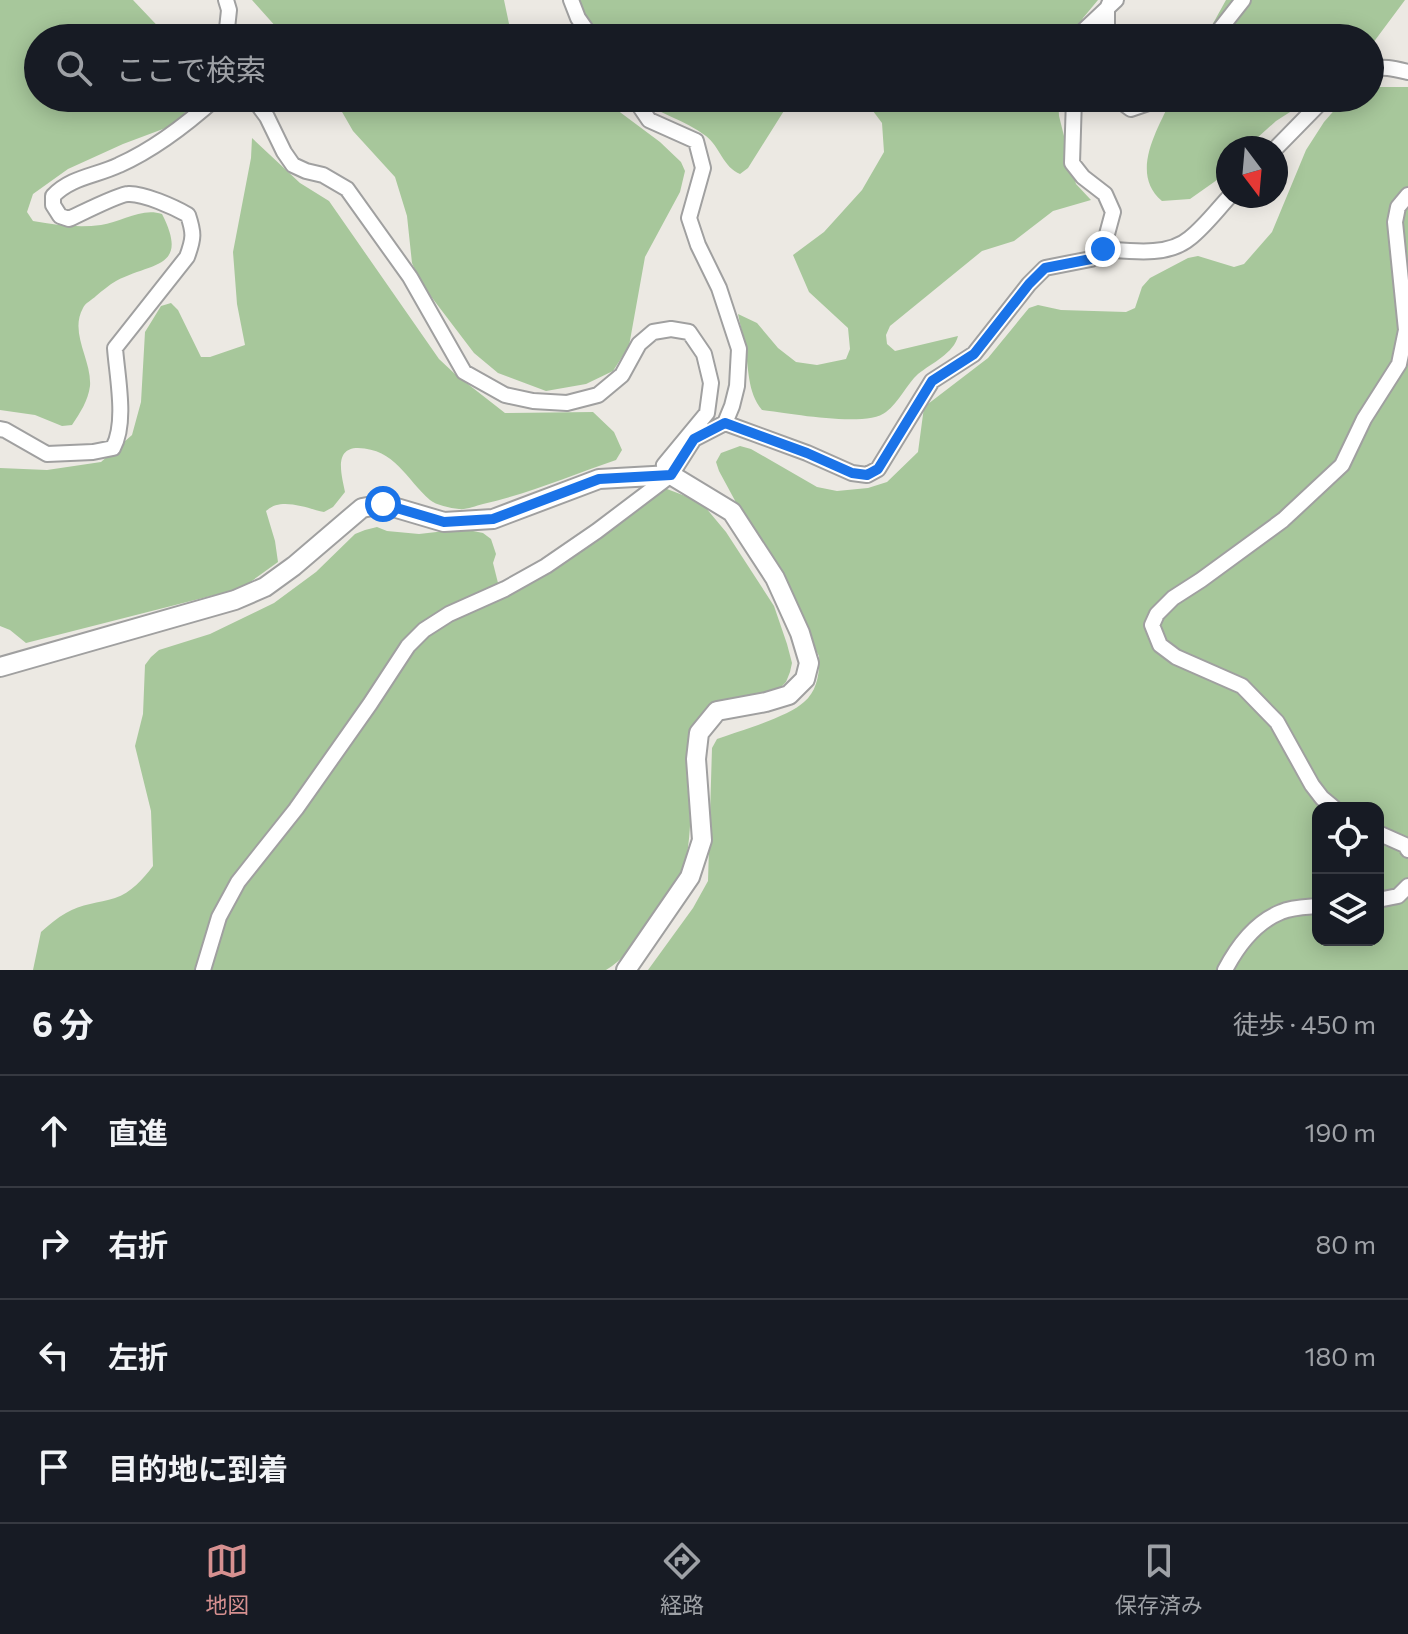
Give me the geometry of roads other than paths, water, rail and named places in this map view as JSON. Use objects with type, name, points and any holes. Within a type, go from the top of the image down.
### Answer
[{"type":"street","points":[[226,0],[228,24]]},
{"type":"street","points":[[571,0],[582,24]]},
{"type":"street","points":[[1224,24],[1243,0]]},
{"type":"street","points":[[1090,24],[1111,3]]},
{"type":"street","points":[[1109,24],[1111,3]]},
{"type":"street","points":[[1384,68],[1408,72]]},
{"type":"street","points":[[0,429],[47,454],[113,448],[118,439],[120,388],[115,348],[187,257],[193,231],[188,215],[150,199],[126,193],[69,219],[60,216],[53,205],[53,196],[63,185],[119,165],[158,143],[201,112]]},
{"type":"street","points":[[263,112],[293,165],[323,175],[347,189],[410,277],[464,372],[505,395],[567,403],[598,395],[622,375],[639,344],[653,332],[671,329],[689,332],[704,354],[711,383],[707,413],[664,465],[671,475],[732,512],[775,578],[800,633],[809,663],[805,679],[789,695],[717,711],[699,733],[696,759],[702,840],[690,877],[626,970]]},
{"type":"street","points":[[203,970],[219,917],[238,882],[296,809],[408,646],[424,630],[449,614],[505,589],[546,566],[597,531],[671,475],[694,439],[725,423],[737,386],[739,349],[719,288],[689,218],[703,168],[696,141],[649,120],[644,112]]},
{"type":"street","points":[[725,423],[852,473],[867,475],[878,469],[932,381],[974,354],[1045,268],[1091,259],[1103,249],[1113,212],[1105,194],[1083,177],[1072,163],[1074,112]]},
{"type":"street","points":[[1288,136],[1311,112]]},
{"type":"street","points":[[1327,802],[1312,785],[1277,722],[1242,686],[1176,657],[1160,645],[1152,625],[1157,614],[1173,598],[1283,520],[1342,465],[1364,419],[1399,364],[1406,330],[1395,222],[1398,207],[1408,195]]},
{"type":"street","points":[[1103,249],[1134,252],[1169,249],[1188,240],[1219,208]]},
{"type":"street","points":[[0,667],[235,600],[265,587],[362,508],[383,504],[444,522],[493,519],[599,479],[671,475]]},
{"type":"street","points":[[1384,836],[1405,845],[1408,850]]},
{"type":"street","points":[[1384,899],[1398,896],[1408,886]]},
{"type":"street","points":[[1225,970],[1247,937],[1268,919],[1283,910],[1312,907]]}]
